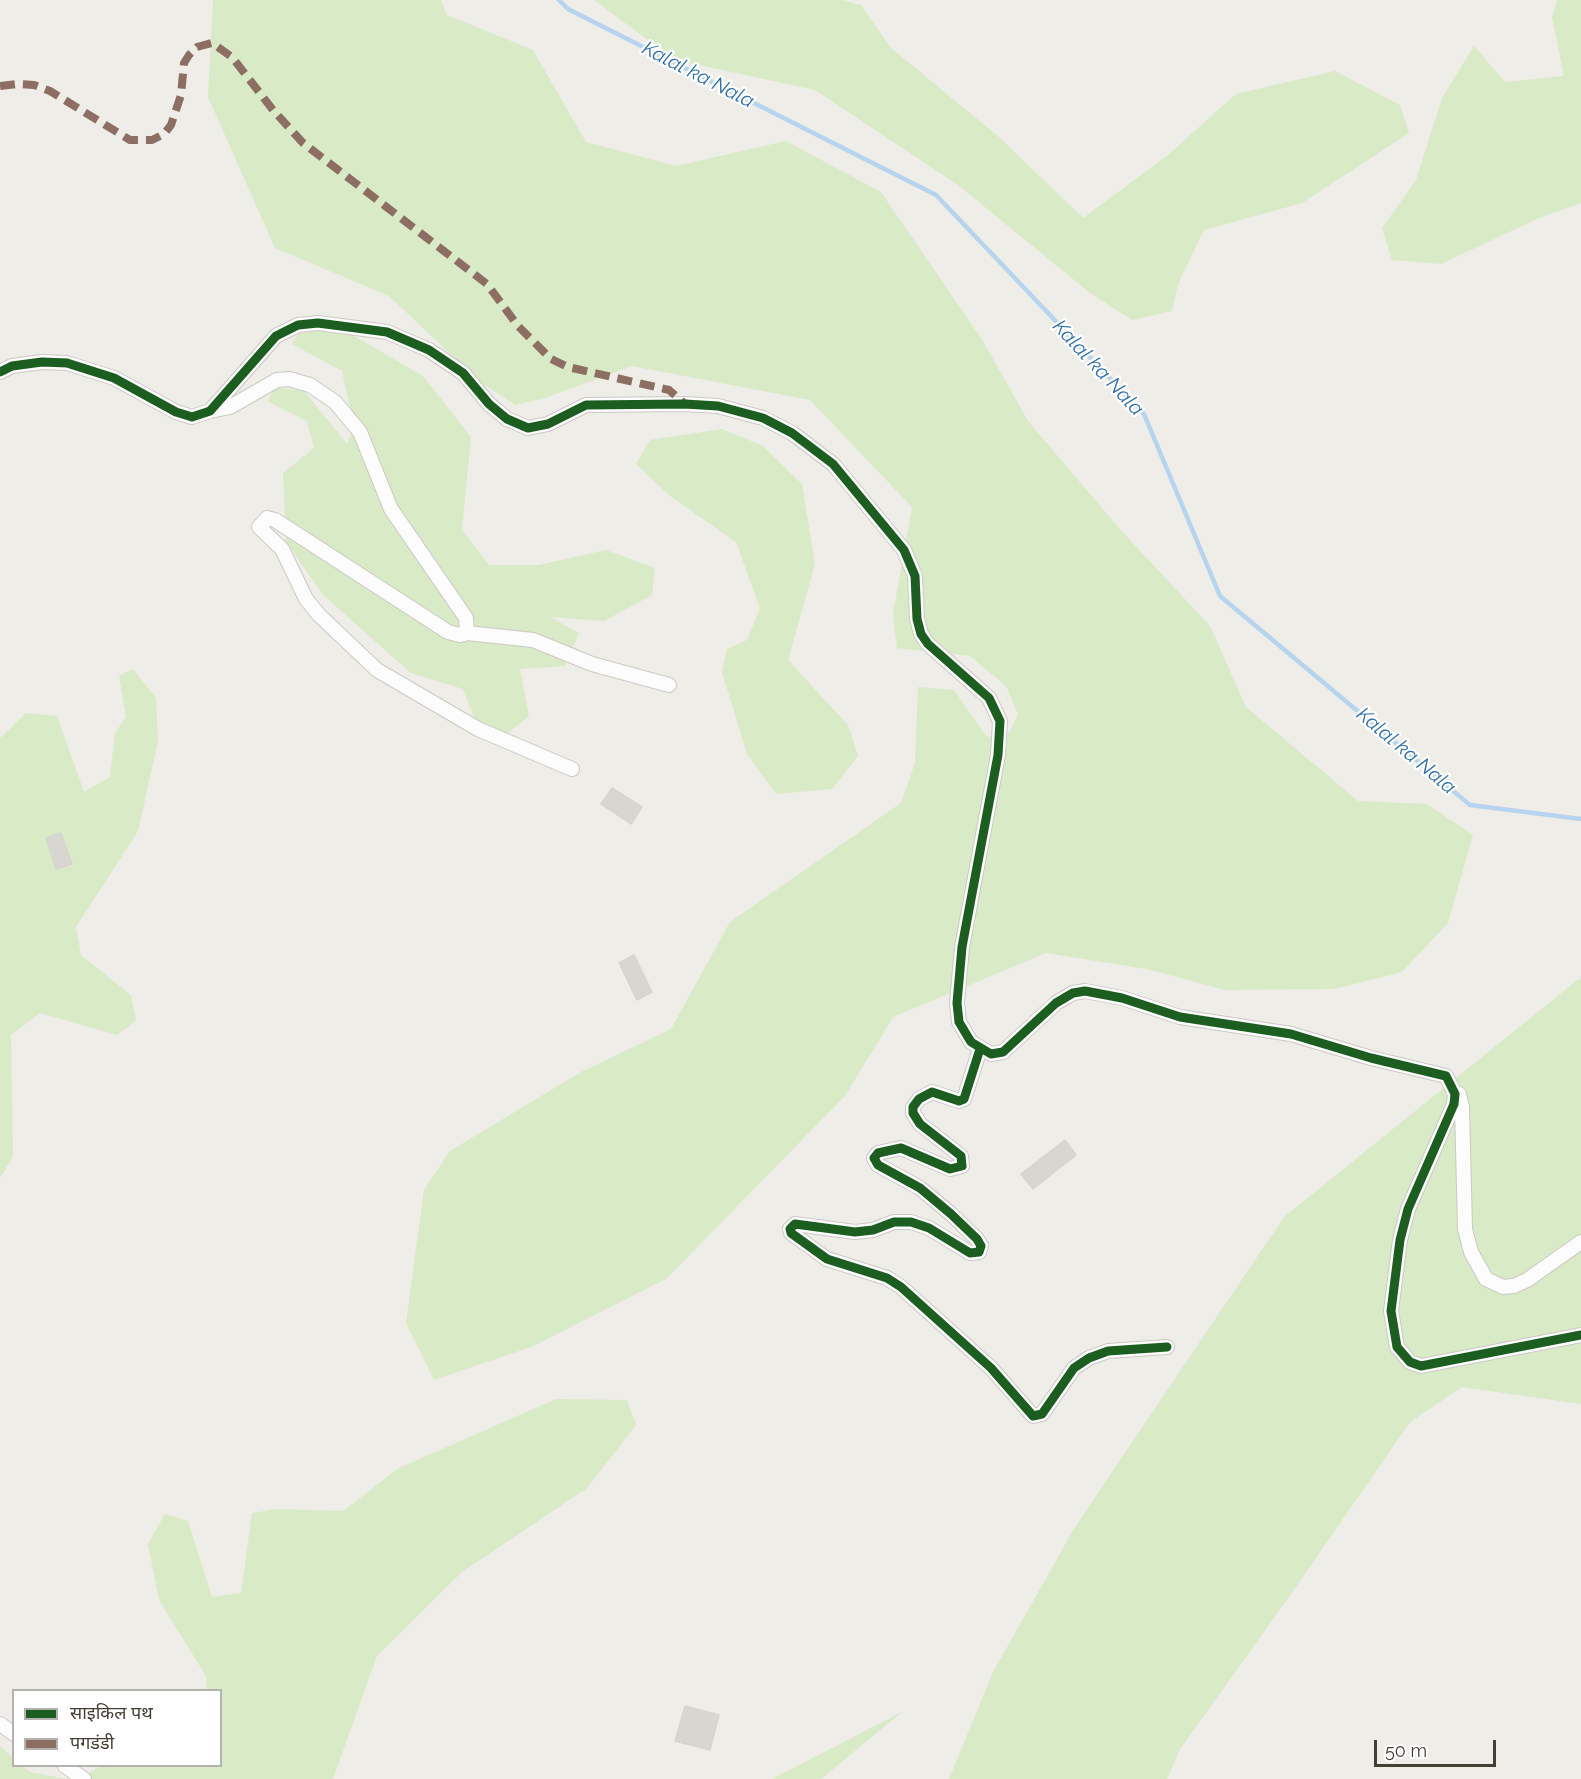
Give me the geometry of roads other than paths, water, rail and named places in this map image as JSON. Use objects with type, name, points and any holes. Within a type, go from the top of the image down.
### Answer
[{"type":"street","points":[[210,411],[276,336],[298,325],[318,323],[387,332],[429,350],[463,374],[489,404],[507,419],[528,428],[548,424],[586,405],[718,406],[763,418],[813,448],[833,464],[904,550],[915,576],[917,619],[921,634],[935,651],[989,698],[1000,721],[998,755],[962,947],[957,1003],[959,1022],[971,1042],[991,1054],[1003,1052],[1056,1003],[1073,993],[1085,991],[1122,998],[1180,1017],[1291,1034],[1371,1058],[1439,1073],[1451,1082],[1462,1107],[1465,1229],[1470,1252],[1486,1279],[1503,1287],[1514,1286],[1527,1280],[1581,1242]]},
{"type":"street","points":[[0,372],[12,366],[32,363],[67,363],[114,378],[176,412],[192,417],[230,407],[277,380],[290,379],[310,385],[335,402],[360,432],[391,509],[466,618],[467,633]]},
{"type":"street","points":[[572,769],[478,729],[368,663],[306,599],[282,549],[259,527],[262,521],[267,518],[275,520],[448,632],[460,635],[467,633],[533,640],[592,664],[669,685]]},
{"type":"street","points":[[980,1049],[964,1099],[959,1101],[932,1092],[919,1099],[913,1107],[913,1113],[920,1124],[959,1153],[963,1160],[962,1166],[950,1169],[901,1148],[878,1153],[874,1158],[883,1168],[920,1188],[966,1227],[979,1242],[979,1252],[970,1253],[929,1228],[911,1222],[894,1222],[855,1232],[795,1224],[790,1231],[827,1259],[887,1278],[901,1287],[991,1368],[1032,1416],[1042,1414],[1074,1368],[1089,1358],[1108,1351],[1167,1347]]},
{"type":"street","points":[[1451,1082],[1455,1094],[1454,1104],[1408,1209],[1400,1240],[1391,1311],[1396,1347],[1410,1362],[1421,1366],[1581,1335]]},
{"type":"street","points":[[66,1767],[84,1779]]},
{"type":"waterway","name":"Kalal ka Nala","points":[[559,0],[568,9],[936,195],[1144,414],[1220,596],[1470,805],[1581,819]]}]
